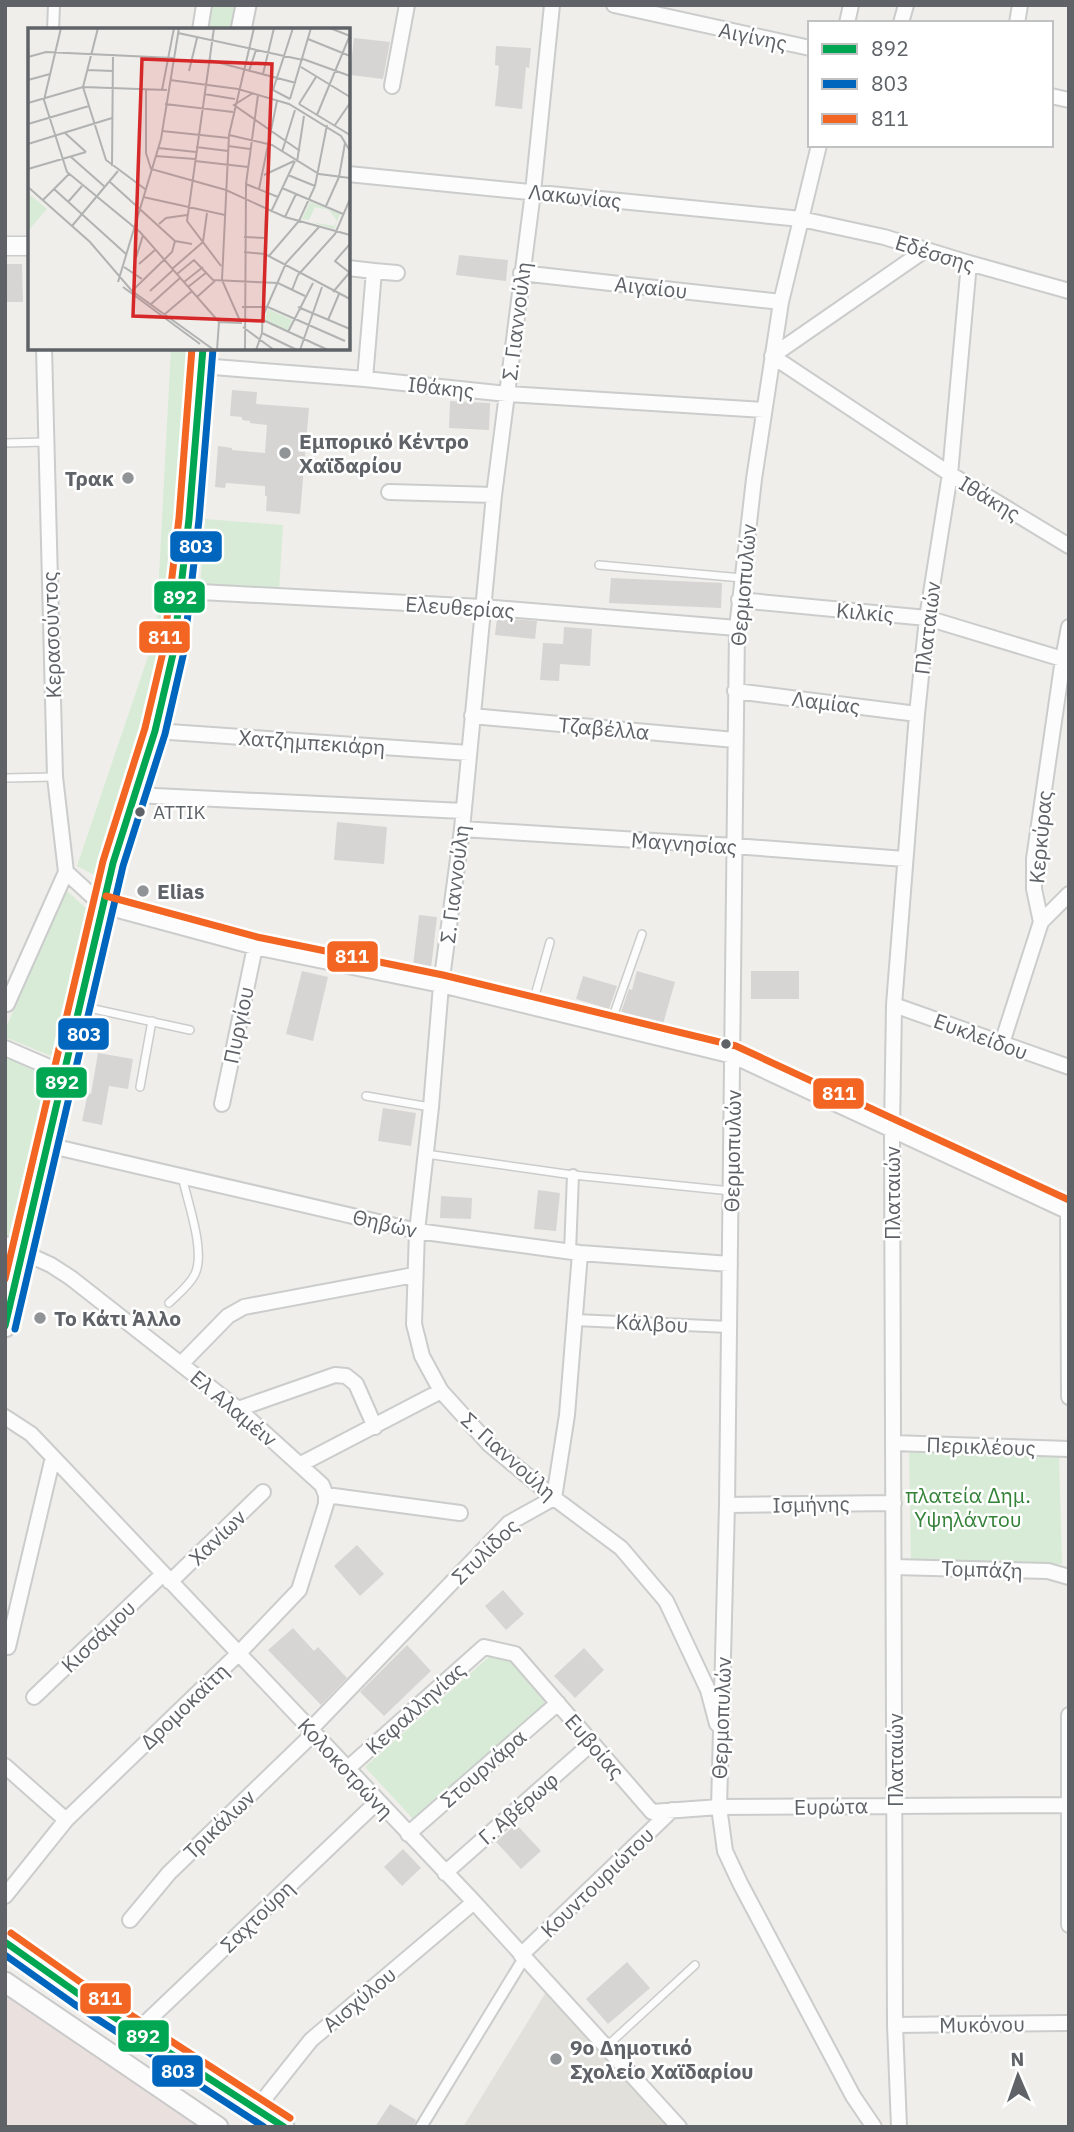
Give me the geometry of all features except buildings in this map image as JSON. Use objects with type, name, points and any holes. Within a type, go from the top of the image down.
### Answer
[{"type":"main road","points":[[241,28],[246,5]]},
{"type":"main road","points":[[5,1327],[14,1249],[47,1145],[119,843],[155,731],[173,654],[182,592],[202,357]]},
{"type":"main road","points":[[5,1942],[80,1995],[284,2127]]},
{"type":"main road","points":[[5,1982],[218,2127]]},
{"type":"street","points":[[52,28],[54,5]]},
{"type":"street","points":[[200,28],[204,5]]},
{"type":"street","points":[[392,86],[407,5]]},
{"type":"street","name":"Σ. Γιαννούλη","points":[[552,5],[533,192],[494,495],[462,829],[441,985],[417,1231],[414,1324],[422,1356],[441,1391],[489,1444],[554,1498],[621,1548],[666,1601],[708,1690],[720,1735]]},
{"type":"street","name":"Αιγίνης","points":[[614,5],[808,48]]},
{"type":"street","name":"Θερμοπυλών","points":[[819,147],[781,302],[764,410],[737,628],[727,1505],[719,1807],[726,1851],[740,1883],[853,2096],[874,2127]]},
{"type":"street","name":"Λακωνίας","points":[[350,174],[801,219]]},
{"type":"street","name":"Εδέσσης","points":[[801,219],[884,237],[969,264],[1069,291]]},
{"type":"street","points":[[5,246],[28,246]]},
{"type":"street","points":[[772,356],[925,250]]},
{"type":"street","name":"Πλαταιών","points":[[899,2127],[895,2025],[892,1130],[894,1005],[927,618],[950,474],[969,264]]},
{"type":"street","points":[[350,268],[397,273]]},
{"type":"street","points":[[365,379],[374,271]]},
{"type":"street","name":"Αιγαίου","points":[[521,273],[781,302]]},
{"type":"street","name":"Κερασούντος","points":[[44,350],[55,777],[66,872]]},
{"type":"street","name":"Ιθάκης","points":[[772,356],[950,474],[1069,546]]},
{"type":"street","name":"Ιθάκης","points":[[202,357],[365,379],[507,394],[764,410]]},
{"type":"street","points":[[389,492],[494,495]]},
{"type":"street","name":"Ελευθερίας","points":[[182,592],[482,607],[737,628]]},
{"type":"street","name":"Κιλκίς","points":[[740,600],[927,618],[1066,660]]},
{"type":"street","name":"Κερκύρας","points":[[1002,1043],[1041,922],[1034,888],[1034,859],[1069,627]]},
{"type":"street","name":"Λαμίας","points":[[735,691],[918,714]]},
{"type":"street","name":"Τζαβέλλα","points":[[472,716],[735,740]]},
{"type":"street","name":"Χατζημπεκιάρη","points":[[155,731],[469,753]]},
{"type":"street","points":[[135,796],[463,811]]},
{"type":"street","name":"Μαγνησίας","points":[[462,829],[905,859]]},
{"type":"street","points":[[7,1003],[66,872],[103,906],[255,947],[441,985],[733,1056],[1068,1212],[1069,1397]]},
{"type":"street","points":[[1041,922],[1069,894]]},
{"type":"street","name":"Πυργίου","points":[[222,1104],[255,947]]},
{"type":"street","name":"Ευκλείδου","points":[[894,1005],[1069,1067]]},
{"type":"street","points":[[5,1048],[63,1073]]},
{"type":"street","name":"Θηβών","points":[[47,1145],[417,1231],[575,1252],[730,1264]]},
{"type":"street","points":[[554,1498],[567,1415],[575,1320],[573,1175]]},
{"type":"street","name":"Ελ Αλαμέιν","points":[[14,1249],[51,1265],[71,1278],[181,1364],[301,1464],[322,1485],[326,1495]]},
{"type":"street","points":[[181,1364],[228,1316],[244,1307],[414,1275]]},
{"type":"street","name":"Κάλβου","points":[[575,1320],[729,1326]]},
{"type":"street","points":[[238,1409],[335,1375],[346,1376],[356,1384],[375,1427]]},
{"type":"street","points":[[301,1464],[441,1391]]},
{"type":"street","name":"Κολοκοτρώνη","points":[[5,1417],[31,1434],[53,1457],[474,1902],[679,2127]]},
{"type":"street","name":"Περικλέους","points":[[893,1443],[1069,1449]]},
{"type":"street","points":[[8,1647],[53,1457]]},
{"type":"street","name":"Χανίων","points":[[167,1578],[263,1492]]},
{"type":"street","points":[[326,1495],[460,1513]]},
{"type":"street","name":"Δρομοκαϊτη","points":[[5,1896],[65,1820],[238,1654],[299,1590],[324,1513],[326,1495]]},
{"type":"street","name":"Στυλίδος","points":[[311,1732],[509,1523],[554,1498]]},
{"type":"street","name":"Ισμήνης","points":[[727,1505],[894,1503]]},
{"type":"street","name":"Τομπάζη","points":[[894,1567],[1048,1571],[1069,1577]]},
{"type":"street","name":"Κισσάμου","points":[[34,1697],[167,1578]]},
{"type":"street","name":"Ευβοίας","points":[[484,1647],[515,1654],[652,1812],[719,1807]]},
{"type":"street","name":"Κεφαλληνίας","points":[[346,1769],[484,1647]]},
{"type":"street","name":"Στουρνάρα","points":[[408,1834],[558,1703]]},
{"type":"street","points":[[1069,1715],[1069,1925]]},
{"type":"street","name":"Τρικάλων","points":[[130,1920],[169,1873],[311,1732]]},
{"type":"street","name":"Γ. Αβέρωφ","points":[[445,1873],[592,1743]]},
{"type":"street","points":[[5,1766],[65,1820]]},
{"type":"street","name":"Σαχτούρη","points":[[137,2031],[377,1802]]},
{"type":"street","name":"Ευρώτα","points":[[719,1807],[1069,1805]]},
{"type":"street","name":"Κουντουριώτου","points":[[523,1956],[673,1810]]},
{"type":"street","name":"Αισχύλου","points":[[257,2108],[311,2040],[474,1902]]},
{"type":"street","points":[[421,2127],[523,1956]]},
{"type":"street","name":"Μυκόνου","points":[[895,2025],[1069,2023]]},
{"type":"lane","points":[[5,443],[46,442]]},
{"type":"lane","points":[[599,565],[742,578]]},
{"type":"lane","points":[[5,778],[55,777]]},
{"type":"lane","points":[[610,1025],[642,934]]},
{"type":"lane","points":[[532,1006],[550,942]]},
{"type":"lane","points":[[79,1006],[190,1030]]},
{"type":"lane","points":[[139,1087],[152,1021]]},
{"type":"lane","points":[[366,1097],[431,1107]]},
{"type":"lane","points":[[426,1154],[573,1175],[731,1191]]},
{"type":"lane","points":[[169,1303],[194,1276],[199,1261],[197,1241],[181,1175]]},
{"type":"lane","points":[[607,2046],[695,1965]]},
{"type":"shaded area","name":"9ο Δημοτικό Σχολείο Χαϊδαρίου","points":[[546,1992],[667,2127],[463,2127]]},
{"type":"shaded area","points":[[5,1993],[203,2127],[5,2127]]},
{"type":"green space","points":[[210,5],[235,5],[232,28],[206,28]]},
{"type":"green space","points":[[171,350],[196,350],[169,633],[100,878],[77,866],[156,633]]},
{"type":"green space","points":[[205,519],[283,525],[279,592],[200,586]]},
{"type":"green space","points":[[66,890],[89,911],[56,1058],[5,1037],[5,1030]]},
{"type":"green space","points":[[5,1054],[56,1077],[19,1243],[5,1239]]},
{"type":"green space","name":"πλατεία Δημ. Υψηλάντου","points":[[909,1448],[1059,1456],[1062,1564],[911,1563]]},
{"type":"green space","points":[[490,1656],[510,1660],[549,1704],[415,1821],[365,1767]]},
{"type":"transit line","name":"811","points":[[5,1279],[103,861],[145,728],[163,652],[179,518],[192,350]]},
{"type":"transit line","name":"892","points":[[5,1326],[113,863],[155,731],[173,654],[189,519],[203,350]]},
{"type":"transit line","name":"803","points":[[15,1329],[123,866],[165,734],[183,656],[199,520],[213,350]]},
{"type":"transit line","name":"811","points":[[106,896],[257,937],[443,975],[736,1046],[1069,1200]]},
{"type":"transit line","name":"811","points":[[11,1933],[86,1986],[290,2118]]},
{"type":"transit line","name":"892","points":[[5,1942],[80,1995],[284,2127]]},
{"type":"transit line","name":"803","points":[[5,1955],[74,2004],[264,2127]]},
{"type":"place","name":"Εμπορικό Κέντρο Χαϊδαρίου","points":[[285,453]]},
{"type":"place","name":"Τρακ","points":[[128,478]]},
{"type":"place","name":"ΑΤΤΙΚ","points":[[140,812]]},
{"type":"place","name":"Elias","points":[[143,891]]},
{"type":"place","name":"Το Κάτι Άλλο","points":[[40,1318]]},
{"type":"place","name":"9ο Δημοτικό Σχολείο Χαϊδαρίου","points":[[556,2059]]}]
